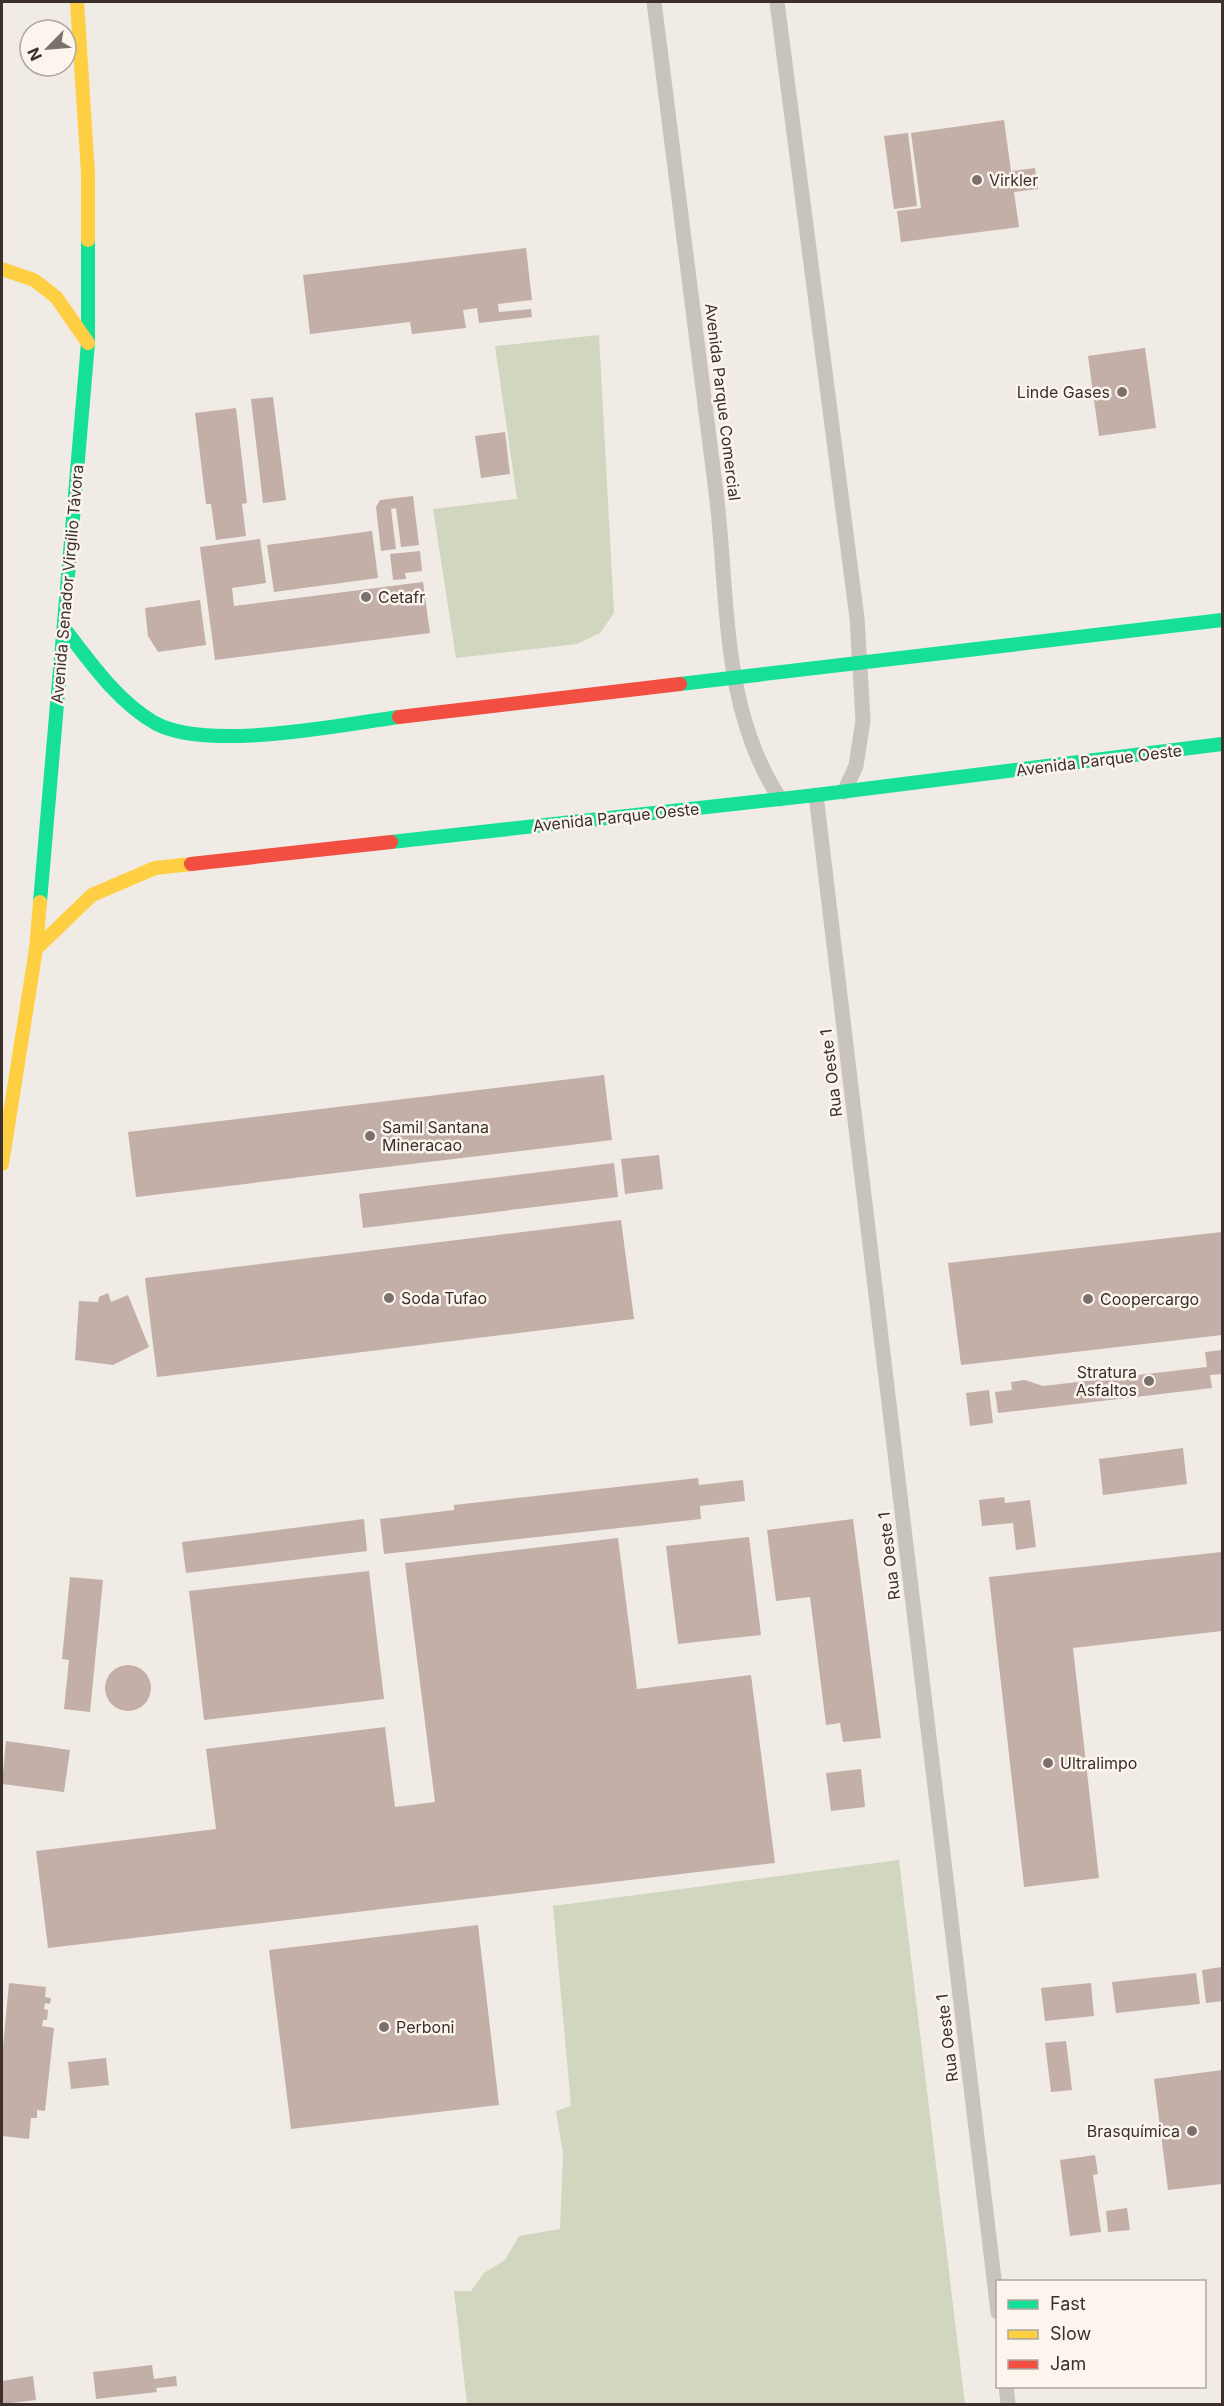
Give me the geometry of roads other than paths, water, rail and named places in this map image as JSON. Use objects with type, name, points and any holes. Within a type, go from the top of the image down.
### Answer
[{"type":"street","name":"Avenida Senador Virgílio Távora","points":[[2,1164],[36,949],[87,343],[88,173],[77,2]]},
{"type":"street","name":"Avenida Parque Comercial","points":[[654,2],[719,517],[726,624],[735,679],[752,748],[763,772],[780,799]]},
{"type":"street","points":[[777,2],[857,618],[863,720],[856,766],[844,792]]},
{"type":"street","points":[[2,269],[34,280],[56,297],[87,343]]},
{"type":"street","points":[[64,628],[105,682],[133,708],[159,724],[195,736],[249,735],[1222,620]]},
{"type":"street","name":"Avenida Parque Oeste","points":[[36,949],[92,895],[155,868],[844,792],[1222,744]]},
{"type":"street","name":"Rua Oeste 1","points":[[816,795],[996,2295]]},
{"type":"street","points":[[1006,2388],[1008,2404]]},
{"type":"place","name":"Virkler","points":[[977,180]]},
{"type":"place","name":"Linde Gases","points":[[1122,392]]},
{"type":"place","name":"Cetafr","points":[[366,597]]},
{"type":"place","name":"Samil Santana Mineracao","points":[[370,1136]]},
{"type":"place","name":"Soda Tufao","points":[[389,1298]]},
{"type":"place","name":"Coopercargo","points":[[1088,1299]]},
{"type":"place","name":"Stratura Asfaltos","points":[[1149,1381]]},
{"type":"place","name":"Ultralimpo","points":[[1048,1763]]},
{"type":"place","name":"Perboni","points":[[384,2027]]},
{"type":"place","name":"Brasquímica","points":[[1192,2131]]}]
